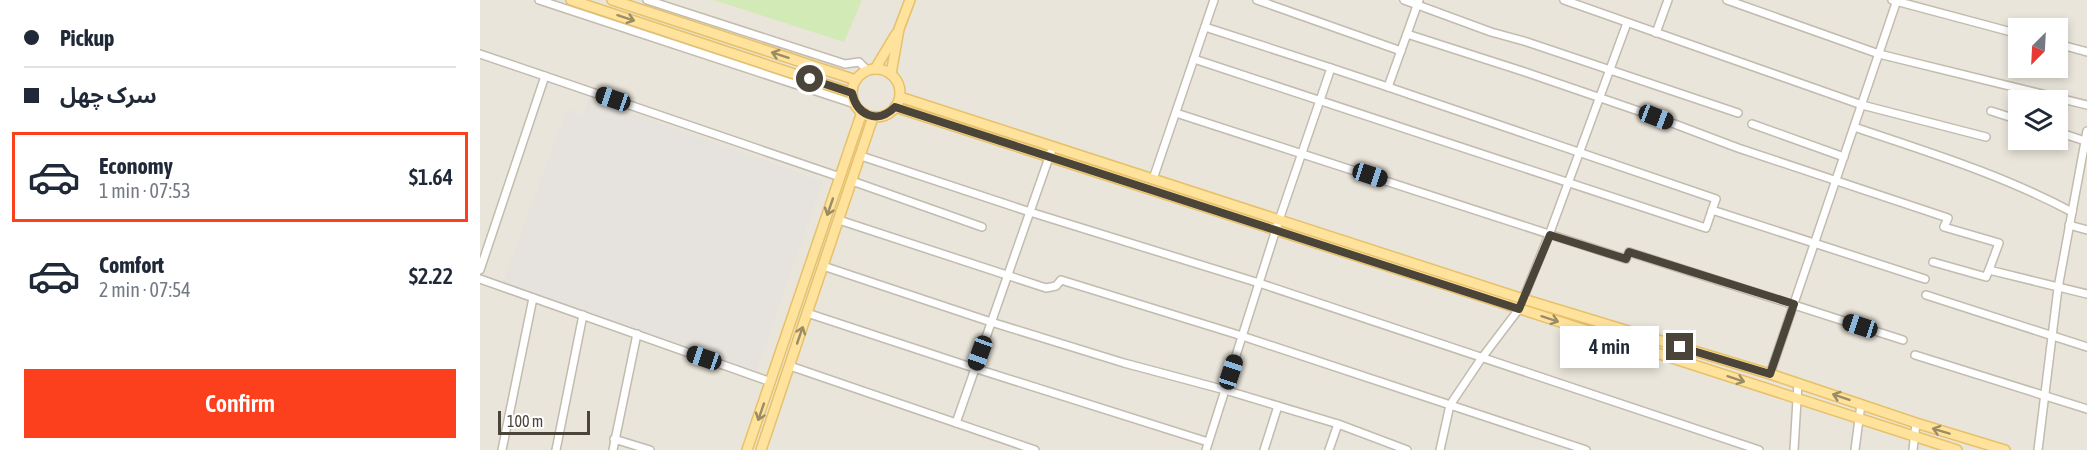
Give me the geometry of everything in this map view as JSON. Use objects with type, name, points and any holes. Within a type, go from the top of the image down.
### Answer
[{"type":"main road","points":[[612,0],[855,80]]},
{"type":"main road","points":[[891,74],[899,29],[910,0]]},
{"type":"main road","points":[[576,1],[852,93]]},
{"type":"main road","points":[[871,69],[883,70],[891,74],[899,84],[900,97],[895,107],[882,116],[873,117],[862,112],[855,104],[852,93],[855,80],[871,69],[899,29]]},
{"type":"main road","points":[[900,97],[1153,179],[1277,225]]},
{"type":"main road","points":[[895,107],[1050,157],[1277,225],[1521,304],[1797,399],[1957,450]]},
{"type":"main road","points":[[747,450],[862,112]]},
{"type":"main road","points":[[761,450],[873,117]]},
{"type":"main road","points":[[1521,304],[1770,374],[1977,446],[2005,450]]},
{"type":"street","points":[[539,0],[855,104]]},
{"type":"street","points":[[647,0],[845,64],[859,62],[871,69]]},
{"type":"street","points":[[1153,179],[1214,0]]},
{"type":"street","points":[[1257,0],[1401,51]]},
{"type":"street","points":[[1404,0],[1418,2],[1491,32],[1738,113]]},
{"type":"street","points":[[1564,0],[1862,105],[1986,137]]},
{"type":"street","points":[[1656,33],[1668,0]]},
{"type":"street","points":[[1727,0],[1879,54],[2087,105]]},
{"type":"street","points":[[1770,374],[1895,1],[2008,31]]},
{"type":"street","points":[[1388,87],[1418,2]]},
{"type":"street","points":[[1440,450],[1450,405],[1521,304],[1550,235],[1627,23]]},
{"type":"street","points":[[1194,58],[1706,228],[1716,198],[1205,27]]},
{"type":"street","points":[[1407,34],[1948,218],[1944,227],[1999,243],[1986,277],[1933,262]]},
{"type":"street","points":[[2068,47],[2087,52]]},
{"type":"street","points":[[480,54],[840,177]]},
{"type":"street","points":[[1206,450],[1277,225],[1331,68]]},
{"type":"street","points":[[480,270],[545,76]]},
{"type":"street","points":[[1990,111],[2008,117]]},
{"type":"street","points":[[1176,113],[1626,259],[1629,252],[1903,340]]},
{"type":"street","points":[[1752,124],[1844,157]]},
{"type":"street","points":[[1854,127],[1968,165],[2040,195],[2072,212]]},
{"type":"street","points":[[2038,450],[2058,288],[2069,225],[2084,165],[2087,131]]},
{"type":"street","points":[[2068,135],[2085,141]]},
{"type":"street","points":[[956,423],[1053,147]]},
{"type":"street","points":[[861,156],[1030,212],[1259,283],[1759,450]]},
{"type":"street","points":[[852,181],[982,227]]},
{"type":"street","points":[[1712,210],[1925,279]]},
{"type":"street","points":[[839,220],[1046,288],[1056,286],[1061,280],[1242,336],[1586,450]]},
{"type":"street","points":[[2069,225],[2087,230]]},
{"type":"street","points":[[824,266],[991,322],[1124,363],[1338,424],[1407,450]]},
{"type":"street","points":[[1989,270],[2087,294]]},
{"type":"street","points":[[480,279],[771,382]]},
{"type":"street","points":[[1926,295],[2087,347]]},
{"type":"street","points":[[502,450],[532,298]]},
{"type":"street","points":[[807,313],[1208,442]]},
{"type":"street","points":[[556,450],[583,315]]},
{"type":"street","points":[[613,450],[637,334]]},
{"type":"street","points":[[1915,355],[2087,409]]},
{"type":"street","points":[[790,366],[1035,450]]},
{"type":"street","points":[[1794,450],[1798,383]]},
{"type":"street","points":[[1855,450],[1861,404]]},
{"type":"street","points":[[1264,450],[1278,406]]},
{"type":"street","points":[[1913,450],[1916,423]]},
{"type":"street","points":[[1329,450],[1338,424]]},
{"type":"street","points":[[614,439],[650,450]]},
{"type":"shaded area","points":[[480,0],[2087,0],[2087,450],[480,450]]},
{"type":"shaded area","points":[[589,98],[823,181],[756,372],[503,282],[567,109],[583,115]]},
{"type":"green space","points":[[714,0],[862,0],[844,42]]},
{"type":"route","points":[[810,79],[852,93],[855,104],[862,112],[873,117],[882,116],[895,107],[1519,309],[1550,235],[1626,259],[1629,252],[1794,304],[1770,374],[1680,347]]}]
